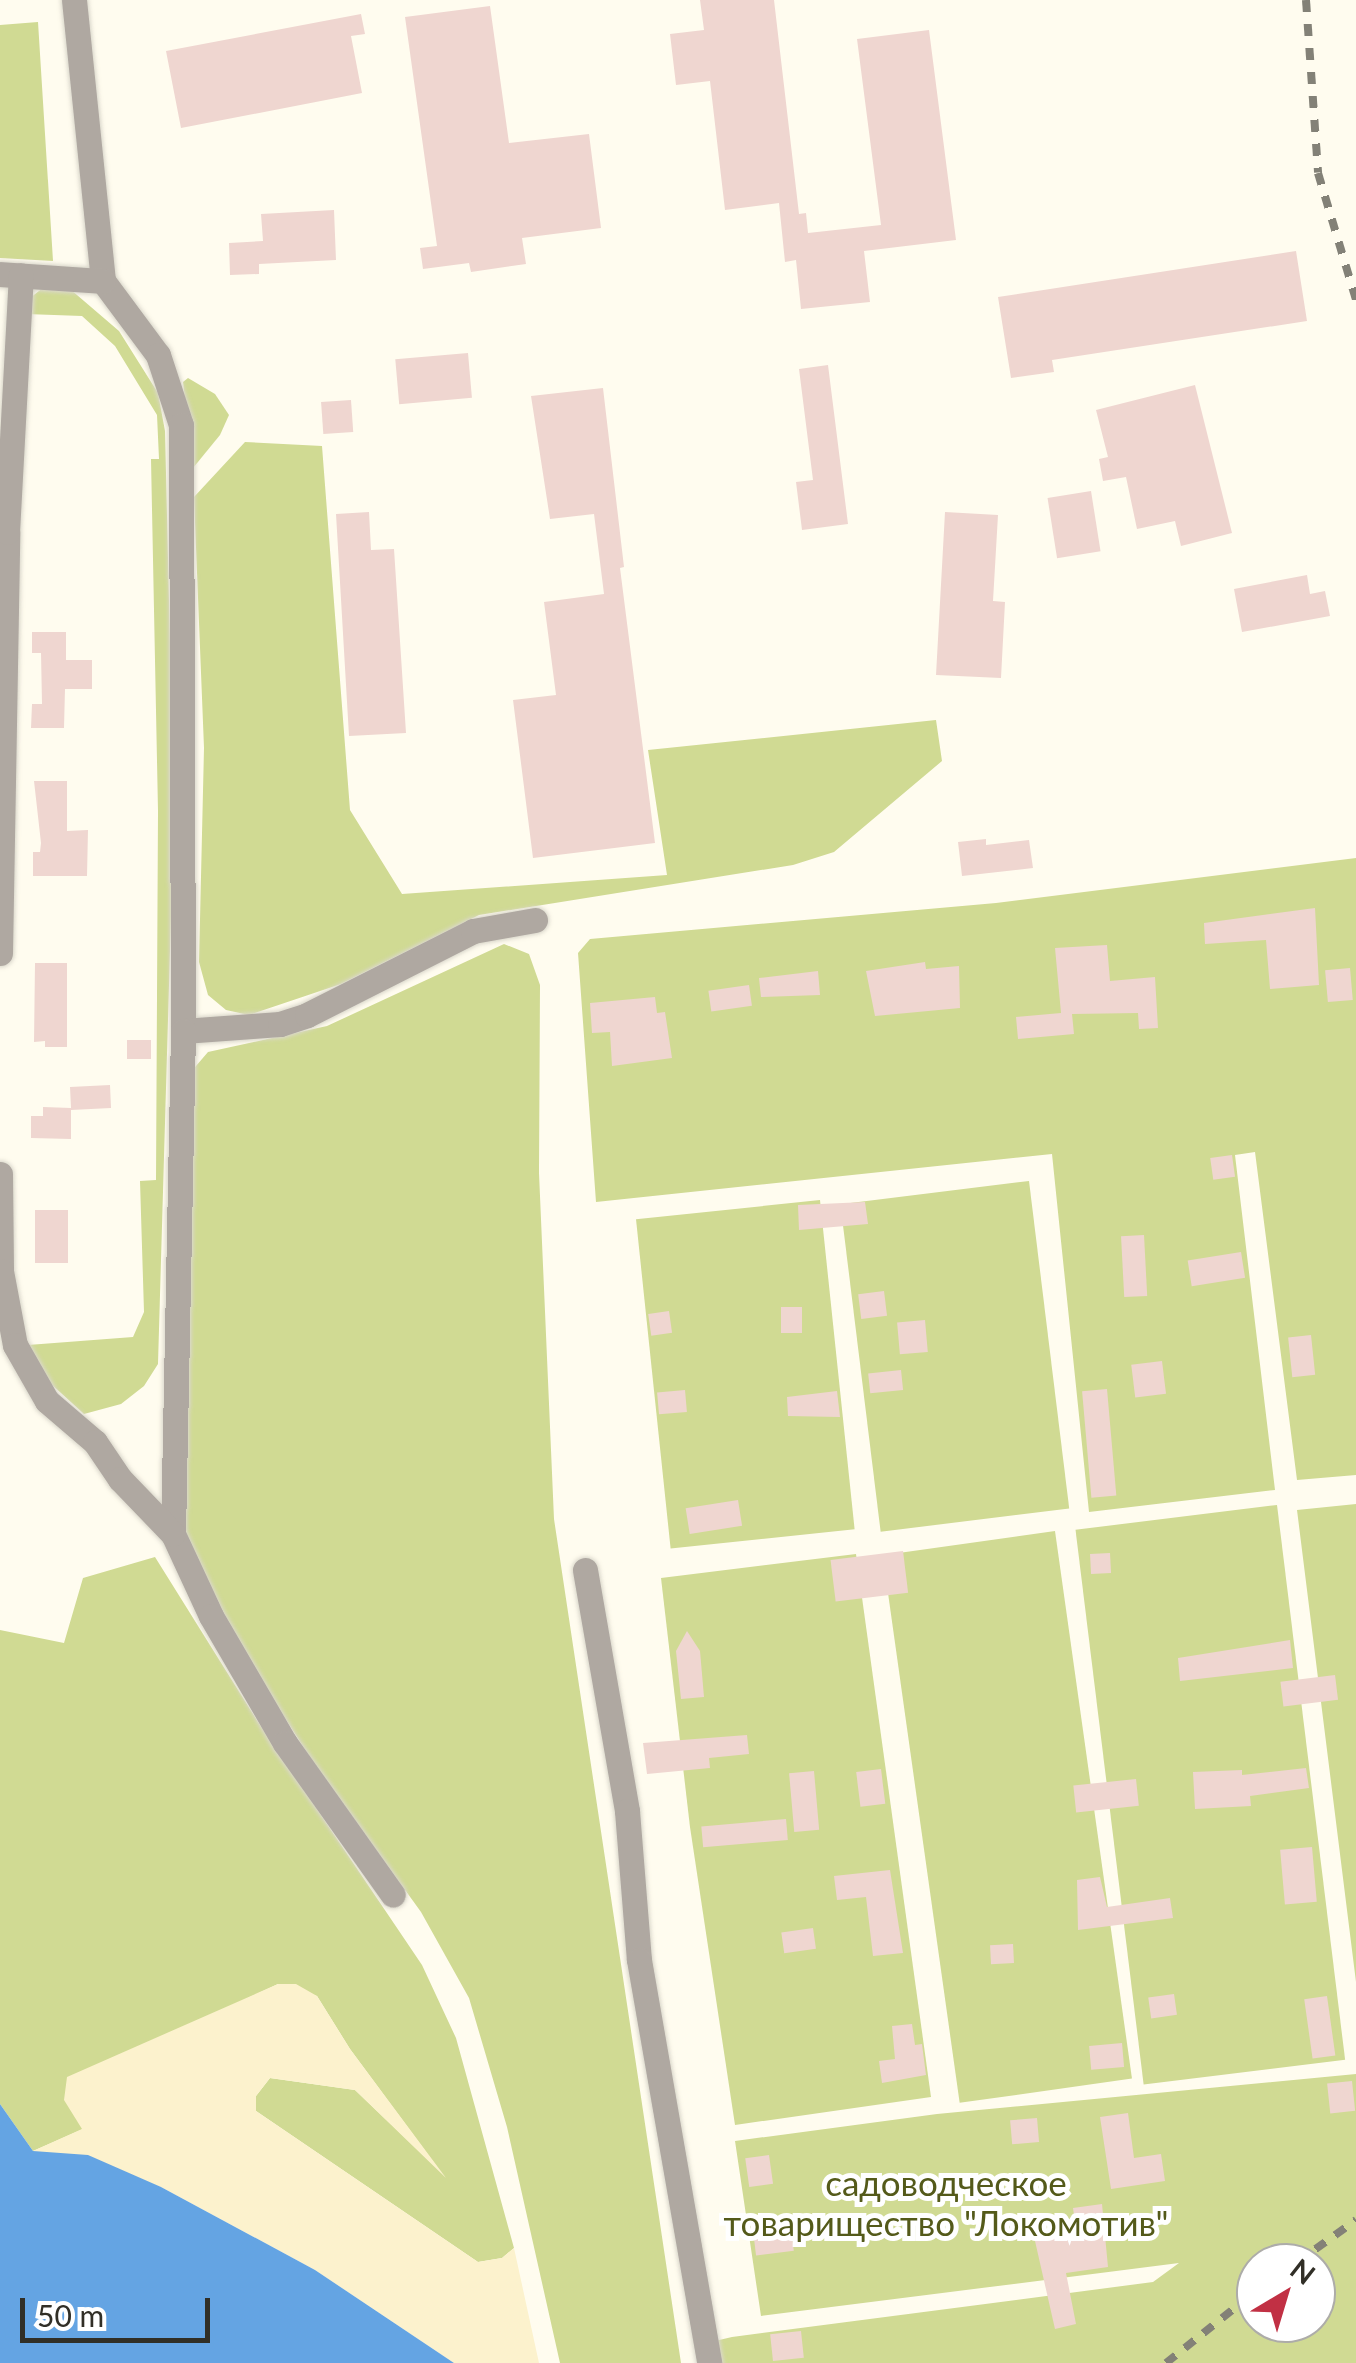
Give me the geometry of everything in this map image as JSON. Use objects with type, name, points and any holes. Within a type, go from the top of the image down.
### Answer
[{"type":"street","points":[[74,0],[103,281],[158,356],[181,425],[182,1031],[173,1534]]},
{"type":"street","points":[[0,952],[10,274],[103,281]]},
{"type":"street","points":[[182,1031],[280,1024],[306,1015],[473,931],[535,920]]},
{"type":"street","points":[[0,1174],[1,1272],[15,1344],[46,1401],[96,1442],[120,1479],[173,1534],[211,1616],[285,1743],[393,1895]]},
{"type":"street","points":[[585,1570],[627,1811],[639,1960],[709,2363]]},
{"type":"green space","points":[[38,22],[53,261],[0,258],[0,25]]},
{"type":"green space","points":[[48,284],[70,289],[119,331],[158,393],[165,431],[174,813],[158,1364],[144,1386],[121,1404],[84,1414],[39,1373],[28,1345],[133,1337],[144,1312],[140,1181],[156,1180],[158,811],[151,459],[159,459],[157,415],[115,346],[82,316],[26,314],[30,298]]},
{"type":"green space","points":[[188,378],[215,394],[229,415],[220,435],[193,468],[183,382]]},
{"type":"green space","points":[[245,442],[322,446],[350,810],[402,894],[667,875],[648,750],[936,720],[942,761],[834,852],[793,865],[479,915],[341,984],[249,1015],[226,1010],[208,995],[199,962],[204,748],[194,497]]},
{"type":"green space","points":[[1356,858],[1356,1475],[1297,1480],[1255,1152],[1235,1155],[1275,1490],[1089,1512],[1052,1154],[596,1202],[578,953],[590,939],[996,903]]},
{"type":"green space","points":[[504,944],[529,954],[540,985],[539,1173],[554,1519],[681,2363],[560,2363],[507,2127],[469,1998],[421,1912],[315,1765],[246,1657],[186,1537],[170,1361],[190,1073],[208,1052],[327,1026]]},
{"type":"green space","points":[[1029,1181],[1069,1509],[881,1532],[840,1204]]},
{"type":"green space","points":[[820,1200],[855,1529],[671,1549],[636,1219]]},
{"type":"green space","points":[[1356,1504],[1356,1982],[1297,1510]]},
{"type":"green space","name":"садоводческое товарищество \"Локомотив\"","points":[[1277,1505],[1345,2060],[1144,2085],[1076,1530]]},
{"type":"green space","name":"садоводческое товарищество \"Локомотив\"","points":[[1055,1531],[1132,2079],[960,2103],[883,1555]]},
{"type":"green space","name":"садоводческое товарищество \"Локомотив\"","points":[[856,1554],[931,2097],[735,2125],[690,1827],[661,1578]]},
{"type":"green space","points":[[155,1557],[258,1722],[422,1965],[456,2038],[514,2248],[502,2258],[478,2262],[256,2111],[256,2096],[270,2078],[355,2090],[440,2171],[350,2049],[317,1996],[278,1984],[194,2023],[83,2129],[33,2151],[0,2104],[0,1630],[64,1643],[83,1578]]},
{"type":"green space","name":"садоводческое товарищество \"Локомотив\"","points":[[1356,2074],[1356,2363],[718,2363],[715,2341],[732,2337],[1153,2282],[1179,2263],[761,2316],[735,2141],[937,2114]]},
{"type":"sand","points":[[278,1984],[296,1984],[317,1996],[350,2049],[446,2178],[355,2090],[270,2078],[256,2096],[256,2111],[478,2262],[502,2258],[514,2248],[539,2363],[454,2363],[315,2270],[161,2187],[33,2151],[82,2129],[64,2100],[67,2077]]},
{"type":"water","points":[[0,2104],[33,2151],[88,2155],[161,2187],[315,2270],[454,2363],[0,2363]]},
{"type":"building","points":[[700,0],[774,0],[799,214],[806,213],[808,233],[881,225],[857,39],[929,30],[956,240],[864,251],[870,302],[801,309],[796,260],[785,262],[779,203],[725,210],[710,81],[676,85],[670,34],[704,30]]},
{"type":"building","points":[[490,6],[509,143],[589,134],[601,228],[522,238],[526,264],[471,272],[469,263],[423,269],[420,248],[437,246],[405,17]]},
{"type":"building","points":[[361,14],[365,34],[351,36],[362,93],[181,128],[166,51]]},
{"type":"building","points":[[334,210],[336,260],[259,264],[259,274],[230,275],[229,243],[263,241],[261,214]]},
{"type":"building","points":[[1296,251],[1307,321],[1052,360],[1054,372],[1011,378],[998,297]]},
{"type":"building","points":[[468,353],[472,398],[399,404],[395,359]]},
{"type":"building","points":[[828,365],[848,524],[802,530],[796,482],[813,480],[799,369]]},
{"type":"building","points":[[1195,385],[1232,533],[1181,546],[1175,521],[1137,529],[1126,477],[1103,481],[1099,459],[1108,457],[1096,410]]},
{"type":"building","points":[[603,388],[624,567],[620,568],[655,843],[533,858],[513,700],[556,695],[544,602],[604,594],[594,514],[550,519],[531,396]]},
{"type":"building","points":[[351,400],[353,432],[323,434],[321,402]]},
{"type":"building","points":[[1091,491],[1101,551],[1057,558],[1048,498]]},
{"type":"building","points":[[369,512],[371,550],[394,549],[406,733],[349,736],[336,514]]},
{"type":"building","points":[[945,512],[998,515],[993,601],[1005,602],[1001,678],[936,675]]},
{"type":"building","points":[[1307,575],[1310,594],[1325,591],[1330,616],[1242,632],[1234,589]]},
{"type":"building","points":[[32,632],[66,632],[66,660],[92,660],[92,689],[65,689],[64,728],[31,728],[32,704],[42,704],[41,653],[32,653]]},
{"type":"building","points":[[34,781],[67,781],[67,831],[88,830],[87,876],[33,876],[33,852],[40,852],[41,843]]},
{"type":"building","points":[[986,839],[986,845],[1029,840],[1033,868],[962,876],[958,842]]},
{"type":"building","points":[[1315,908],[1319,985],[1270,989],[1266,940],[1205,944],[1204,923]]},
{"type":"building","points":[[1107,945],[1110,981],[1155,977],[1158,1028],[1139,1029],[1138,1013],[1072,1014],[1074,1034],[1018,1039],[1016,1017],[1061,1013],[1055,948]]},
{"type":"building","points":[[925,962],[926,969],[959,966],[960,1008],[875,1016],[866,971]]},
{"type":"building","points":[[35,963],[67,963],[67,1047],[45,1047],[45,1041],[34,1042]]},
{"type":"building","points":[[1350,968],[1353,1000],[1328,1002],[1325,970]]},
{"type":"building","points":[[818,971],[820,995],[761,997],[759,978]]},
{"type":"building","points":[[749,985],[752,1006],[711,1012],[708,991]]},
{"type":"building","points":[[655,997],[657,1013],[665,1012],[672,1058],[612,1066],[610,1032],[592,1033],[590,1003]]},
{"type":"building","points":[[127,1040],[151,1040],[151,1059],[127,1059]]},
{"type":"building","points":[[110,1085],[111,1108],[71,1110],[71,1139],[31,1138],[31,1116],[43,1116],[43,1107],[71,1108],[70,1087]]},
{"type":"building","points":[[1232,1155],[1235,1177],[1213,1180],[1210,1158]]},
{"type":"building","points":[[865,1202],[868,1224],[799,1230],[798,1205]]},
{"type":"building","points":[[35,1210],[68,1210],[68,1263],[35,1263]]},
{"type":"building","points":[[1144,1235],[1147,1296],[1124,1297],[1121,1236]]},
{"type":"building","points":[[1241,1252],[1245,1278],[1192,1286],[1188,1260]]},
{"type":"building","points":[[884,1291],[887,1316],[861,1319],[858,1294]]},
{"type":"building","points":[[781,1307],[802,1307],[802,1333],[781,1333]]},
{"type":"building","points":[[669,1311],[672,1333],[651,1336],[648,1314]]},
{"type":"building","points":[[925,1320],[928,1352],[900,1354],[897,1322]]},
{"type":"building","points":[[1311,1335],[1315,1375],[1292,1377],[1288,1337]]},
{"type":"building","points":[[1162,1361],[1166,1394],[1135,1398],[1131,1365]]},
{"type":"building","points":[[901,1370],[903,1390],[870,1393],[868,1373]]},
{"type":"building","points":[[1107,1389],[1116,1496],[1091,1498],[1082,1391]]},
{"type":"building","points":[[685,1390],[687,1412],[659,1414],[657,1392]]},
{"type":"building","points":[[837,1391],[840,1417],[788,1416],[787,1397]]},
{"type":"building","points":[[738,1500],[742,1526],[690,1534],[686,1508]]},
{"type":"building","points":[[903,1551],[908,1593],[836,1602],[831,1560]]},
{"type":"building","points":[[1110,1553],[1111,1573],[1091,1574],[1090,1554]]},
{"type":"building","points":[[687,1631],[700,1651],[704,1697],[681,1699],[676,1651]]},
{"type":"building","points":[[1290,1640],[1293,1668],[1180,1681],[1178,1658]]},
{"type":"building","points":[[1335,1675],[1338,1700],[1283,1707],[1280,1682]]},
{"type":"building","points":[[747,1735],[749,1754],[709,1758],[710,1768],[647,1774],[643,1743]]},
{"type":"building","points":[[1306,1768],[1309,1788],[1250,1796],[1251,1806],[1195,1809],[1193,1772],[1242,1770],[1242,1775]]},
{"type":"building","points":[[881,1769],[885,1804],[860,1807],[856,1772]]},
{"type":"building","points":[[814,1771],[819,1830],[794,1832],[789,1773]]},
{"type":"building","points":[[1136,1779],[1139,1806],[1076,1812],[1073,1786]]},
{"type":"building","points":[[786,1819],[788,1840],[703,1847],[701,1826]]},
{"type":"building","points":[[1312,1847],[1317,1902],[1285,1905],[1280,1850]]},
{"type":"building","points":[[890,1870],[903,1953],[873,1956],[866,1897],[837,1900],[834,1876]]},
{"type":"building","points":[[1100,1877],[1107,1907],[1170,1898],[1173,1918],[1078,1930],[1077,1880]]},
{"type":"building","points":[[813,1928],[816,1949],[784,1953],[781,1932]]},
{"type":"building","points":[[1013,1944],[1014,1963],[991,1964],[990,1945]]},
{"type":"building","points":[[1174,1994],[1177,2015],[1151,2018],[1148,1998]]},
{"type":"building","points":[[1327,1996],[1335,2055],[1313,2059],[1304,1999]]},
{"type":"building","points":[[912,2024],[915,2045],[922,2044],[926,2075],[882,2083],[879,2061],[895,2059],[892,2026]]},
{"type":"building","points":[[1122,2043],[1124,2067],[1091,2070],[1089,2046]]},
{"type":"building","points":[[1352,2081],[1355,2111],[1330,2113],[1327,2084]]},
{"type":"building","points":[[1128,2113],[1134,2158],[1161,2154],[1165,2181],[1111,2189],[1100,2117]]},
{"type":"building","points":[[1037,2118],[1039,2142],[1012,2144],[1010,2120]]},
{"type":"building","points":[[769,2155],[773,2184],[749,2187],[745,2158]]},
{"type":"building","points":[[1102,2204],[1108,2267],[1066,2273],[1076,2324],[1055,2329],[1035,2241],[1077,2236],[1073,2208]]},
{"type":"building","points":[[791,2228],[794,2251],[756,2255],[753,2233]]},
{"type":"building","points":[[801,2331],[804,2358],[773,2361],[770,2334]]},
{"type":"railway","points":[[1306,0],[1318,173],[1356,300]]},
{"type":"railway","points":[[1324,2243],[1356,2220]]},
{"type":"railway","points":[[1166,2363],[1236,2307]]}]
